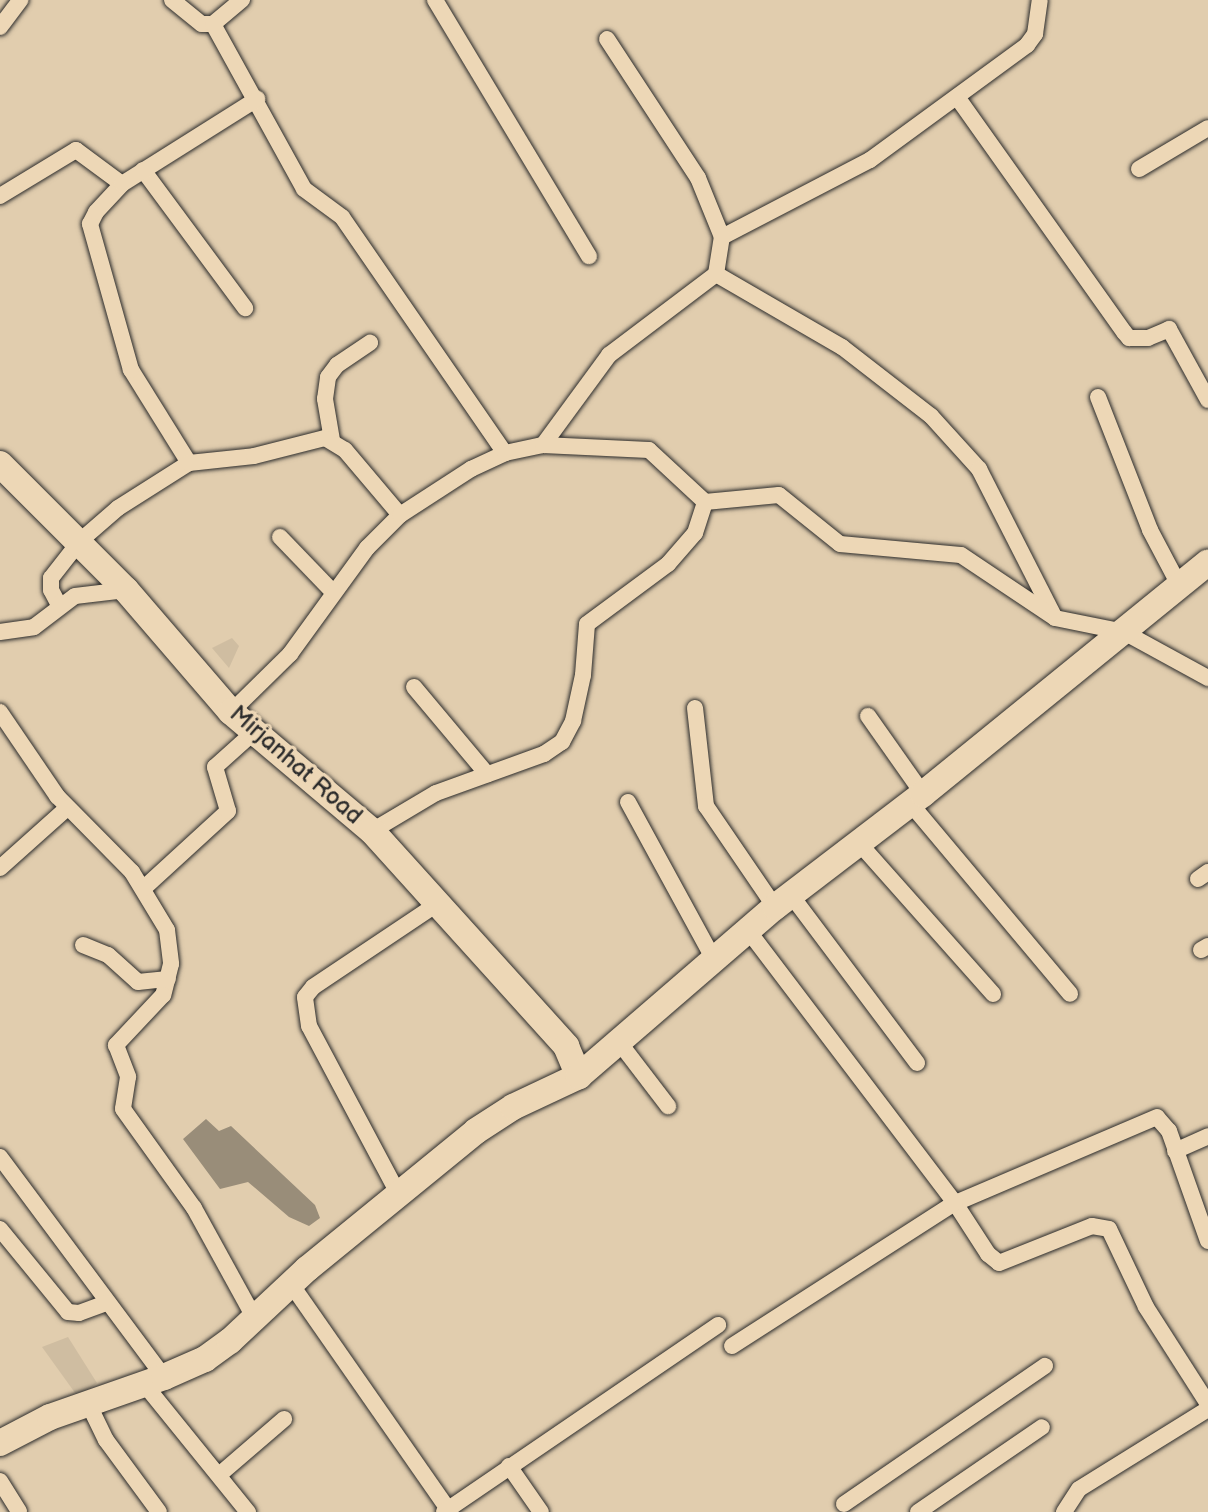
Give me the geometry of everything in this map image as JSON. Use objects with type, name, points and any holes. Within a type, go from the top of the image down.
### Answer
[{"type":"main road","name":"Mirjanhat Road","points":[[0,464],[80,541],[126,590],[231,712],[372,831],[566,1046],[579,1076]]},
{"type":"main road","points":[[0,1443],[88,1403],[154,1381],[205,1359],[476,1131],[513,1107],[579,1076],[783,901],[917,799],[1208,562]]},
{"type":"street","points":[[0,27],[20,0]]},
{"type":"street","points":[[172,0],[194,21],[213,24],[242,0]]},
{"type":"street","points":[[435,0],[589,256]]},
{"type":"street","points":[[722,237],[870,160],[1027,45],[1035,34],[1040,0]]},
{"type":"street","points":[[213,24],[257,99],[304,189],[342,217],[505,453]]},
{"type":"street","points":[[543,445],[609,355],[716,274],[722,237],[698,178],[607,38]]},
{"type":"street","points":[[957,97],[1129,338],[1148,338],[1169,329],[1208,400]]},
{"type":"street","points":[[189,463],[131,370],[90,229],[96,212],[122,184],[257,99]]},
{"type":"street","points":[[1139,169],[1208,128]]},
{"type":"street","points":[[0,196],[76,150],[122,184]]},
{"type":"street","points":[[143,170],[245,308]]},
{"type":"street","points":[[716,274],[842,347],[931,416],[979,469],[1055,618]]},
{"type":"street","points":[[370,343],[337,365],[328,377],[325,399],[332,440],[400,515]]},
{"type":"street","points":[[1098,397],[1150,530],[1179,586]]},
{"type":"street","points":[[59,605],[51,578],[80,541],[118,508],[189,463],[254,456],[318,438],[332,440]]},
{"type":"street","points":[[231,712],[289,654],[333,592],[400,515],[505,453],[543,445],[649,450],[705,502],[779,495],[840,544],[961,555],[1055,618],[1124,632],[1208,678]]},
{"type":"street","points":[[372,831],[415,802],[544,754],[562,742],[573,721],[583,675],[587,624],[667,564],[695,533],[705,502]]},
{"type":"street","points":[[280,537],[333,592]]},
{"type":"street","points":[[0,632],[34,627],[59,605],[75,596],[126,590]]},
{"type":"street","points":[[414,687],[487,774]]},
{"type":"street","points":[[695,708],[706,806],[917,1063]]},
{"type":"street","points":[[0,712],[67,808],[95,832],[144,888],[167,930],[172,951],[168,979],[155,1006],[118,1040],[117,1050],[128,1077],[122,1109],[194,1208],[255,1319]]},
{"type":"street","points":[[868,716],[917,799],[1070,994]]},
{"type":"street","points":[[144,888],[228,811],[215,766],[254,732]]},
{"type":"street","points":[[628,802],[714,960]]},
{"type":"street","points":[[0,868],[67,808]]},
{"type":"street","points":[[859,843],[993,994]]},
{"type":"street","points":[[400,1197],[309,1026],[305,998],[313,987],[437,904]]},
{"type":"street","points":[[748,930],[955,1203],[988,1254],[999,1264],[1092,1226],[1109,1228],[1146,1307],[1208,1404]]},
{"type":"street","points":[[83,946],[108,955],[138,982],[168,979]]},
{"type":"street","points":[[619,1042],[668,1106]]},
{"type":"street","points":[[732,1346],[955,1203],[1152,1118],[1166,1124],[1208,1241]]},
{"type":"street","points":[[1175,1152],[1208,1136]]},
{"type":"street","points":[[0,1157],[106,1303],[154,1381],[248,1512]]},
{"type":"street","points":[[0,1229],[68,1312],[79,1313],[106,1303]]},
{"type":"street","points":[[291,1284],[448,1511],[509,1466],[718,1325]]},
{"type":"street","points":[[845,1504],[1045,1366]]},
{"type":"street","points":[[88,1403],[106,1440],[159,1512]]},
{"type":"street","points":[[1064,1512],[1079,1489],[1208,1409]]},
{"type":"street","points":[[219,1475],[284,1419]]},
{"type":"street","points":[[918,1512],[1042,1427]]},
{"type":"street","points":[[509,1466],[541,1512]]},
{"type":"street","points":[[0,1481],[19,1512]]},
{"type":"shaded area","points":[[232,638],[239,646],[229,668],[212,648]]},
{"type":"shaded area","points":[[206,1119],[219,1131],[231,1126],[315,1205],[320,1218],[309,1226],[289,1217],[248,1182],[220,1189],[183,1139]]},
{"type":"shaded area","points":[[68,1337],[97,1383],[78,1397],[42,1347]]}]
